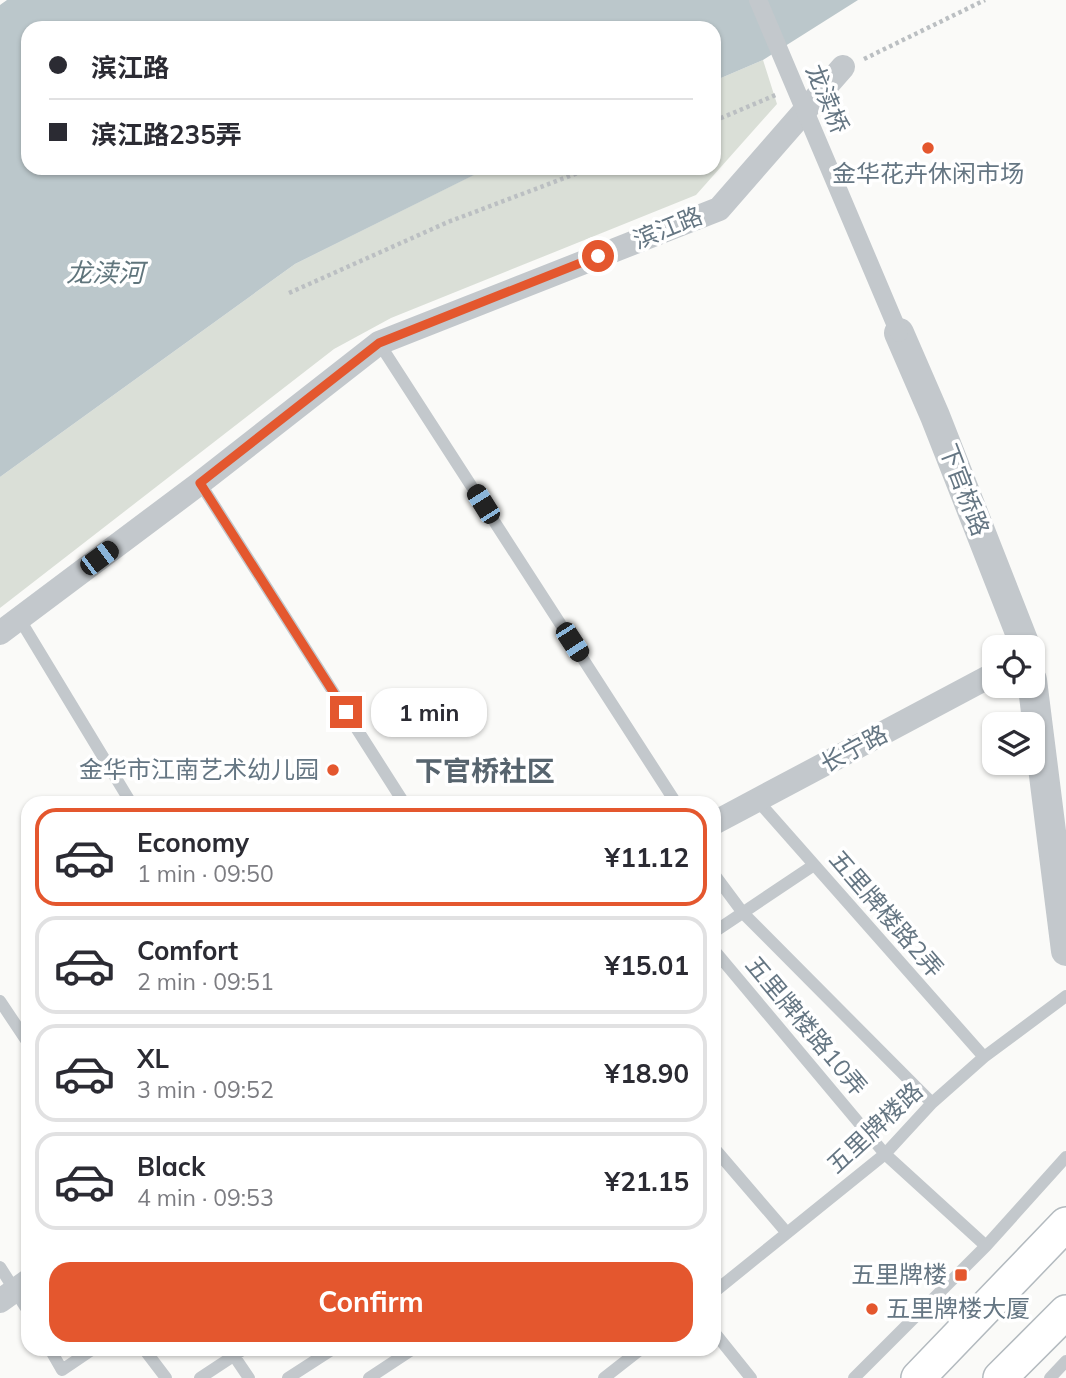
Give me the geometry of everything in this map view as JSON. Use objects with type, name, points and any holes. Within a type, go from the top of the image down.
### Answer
[{"type":"main road","points":[[918,1378],[1066,1224]]},
{"type":"main road","points":[[1000,1378],[1066,1312]]},
{"type":"street","name":"龙渎桥","points":[[758,0],[899,333]]},
{"type":"street","name":"滨江路","points":[[9,626],[200,483],[379,343],[719,209],[851,64]]},
{"type":"street","name":"下官桥路","points":[[899,333],[935,416],[1021,635]]},
{"type":"street","name":"长宁路","points":[[721,819],[982,680]]},
{"type":"street","points":[[1034,698],[1066,951]]},
{"type":"lane","points":[[379,343],[671,796]]},
{"type":"lane","points":[[200,483],[400,796]]},
{"type":"lane","points":[[9,626],[126,796]]},
{"type":"lane","name":"五里牌楼路2弄","points":[[757,800],[984,1057]]},
{"type":"lane","points":[[721,927],[814,865]]},
{"type":"lane","points":[[721,883],[743,913],[932,1103]]},
{"type":"lane","name":"五里牌楼路10弄","points":[[721,958],[885,1154],[986,1246]]},
{"type":"lane","name":"五里牌楼路","points":[[721,1286],[885,1154],[932,1103],[984,1057],[1066,996]]},
{"type":"lane","points":[[0,1001],[21,1033]]},
{"type":"lane","points":[[721,1157],[787,1233]]},
{"type":"lane","points":[[854,1378],[986,1246],[1066,1157]]},
{"type":"lane","points":[[0,1267],[15,1291]]},
{"type":"lane","points":[[721,1341],[751,1378]]},
{"type":"lane","points":[[54,1356],[62,1370],[83,1356]]},
{"type":"lane","points":[[153,1356],[166,1378]]},
{"type":"lane","points":[[200,1378],[229,1356]]},
{"type":"lane","points":[[238,1356],[249,1378]]},
{"type":"lane","points":[[288,1378],[322,1356]]},
{"type":"lane","points":[[369,1378],[402,1356]]},
{"type":"lane","points":[[604,1378],[632,1356]]},
{"type":"lane","points":[[1050,1378],[1066,1361]]},
{"type":"path","points":[[851,64],[985,0]]},
{"type":"path","points":[[289,293],[448,222],[572,175]]},
{"type":"shaded area","points":[[763,60],[777,104],[721,167],[721,78]]},
{"type":"shaded area","points":[[474,175],[714,175],[696,195],[391,318],[334,349],[0,608],[0,477],[295,264]]},
{"type":"water","name":"龙渎河","points":[[7,0],[858,0],[763,60],[721,78],[721,21],[21,21],[21,175],[474,175],[295,264],[0,477],[0,5]]},
{"type":"place","name":"金华花卉休闲市场","points":[[928,148]]},
{"type":"place","name":"金华市江南艺术幼儿园","points":[[333,770]]},
{"type":"place","name":"五里牌楼","points":[[961,1275]]},
{"type":"place","name":"五里牌楼大厦","points":[[872,1309]]},
{"type":"district","name":"下官桥社区","points":[[485,771]]},
{"type":"route","points":[[346,712],[200,483],[379,343],[598,256]]}]
